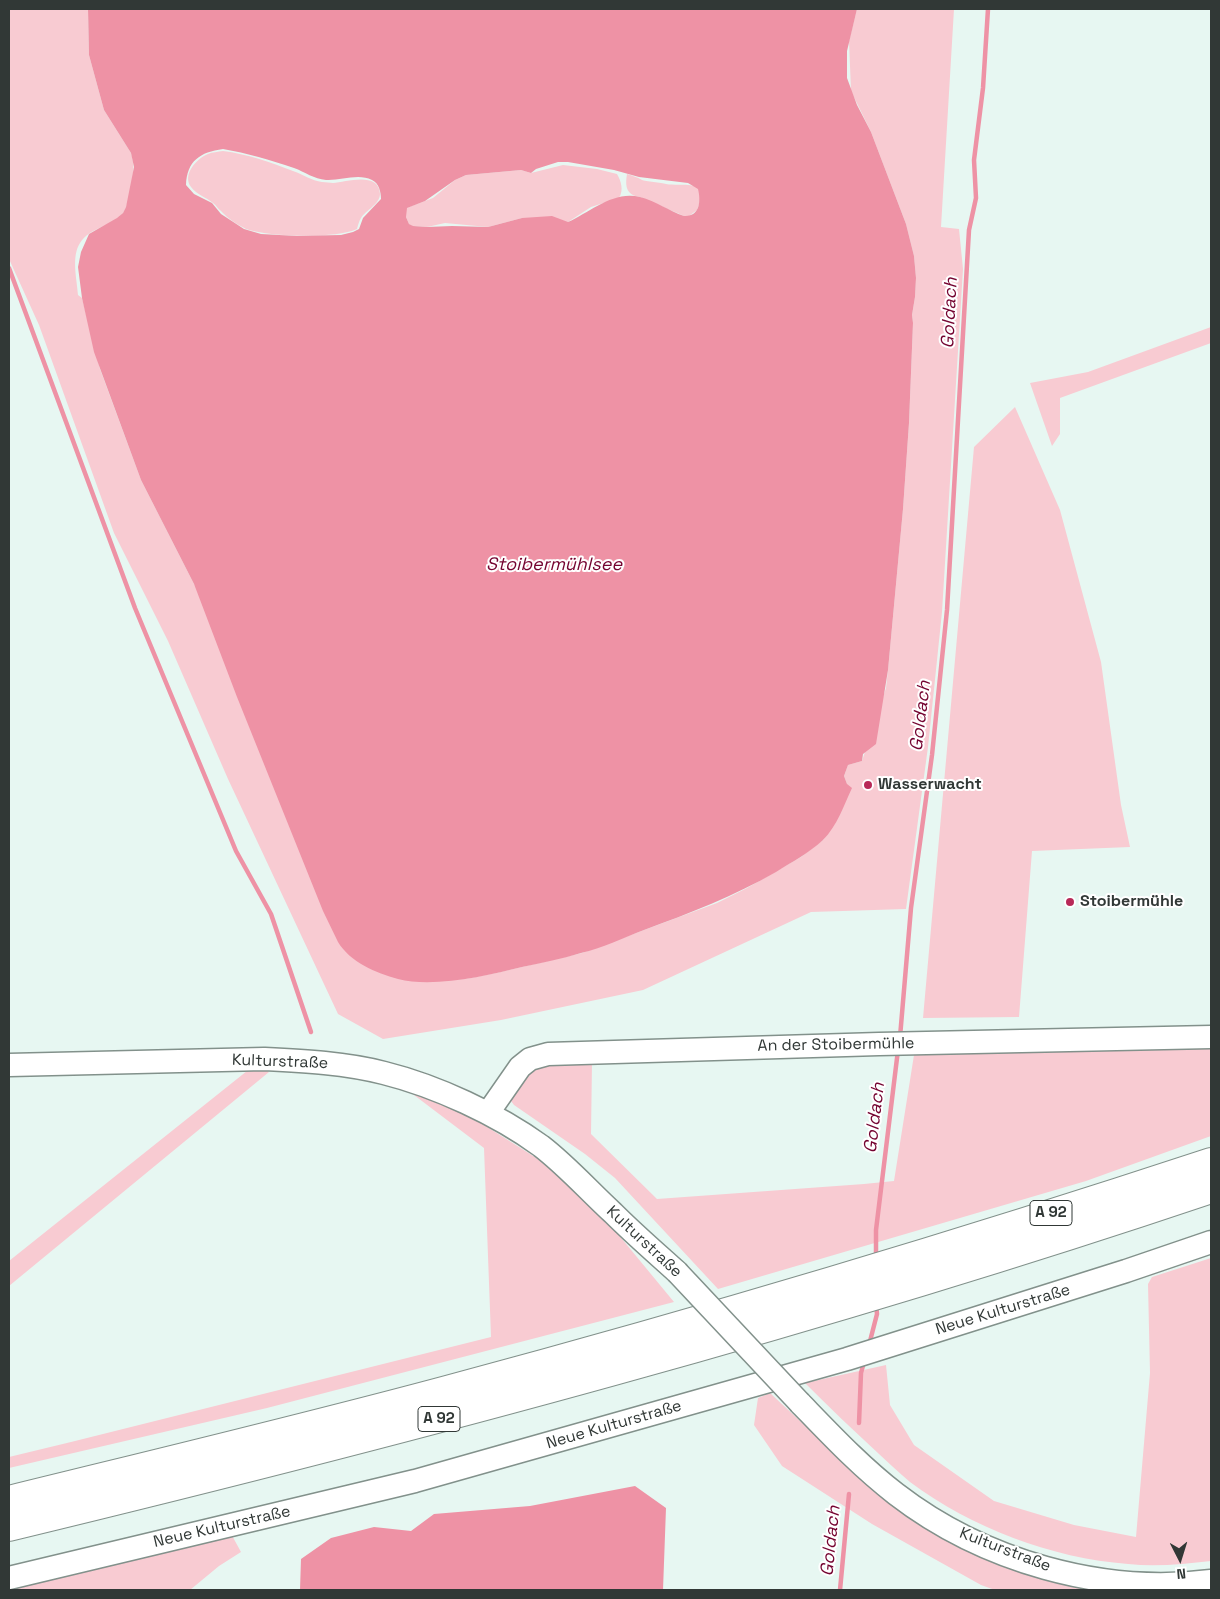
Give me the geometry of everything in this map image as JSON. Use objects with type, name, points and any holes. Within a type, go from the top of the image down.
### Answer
[{"type":"highway","name":"A 92","points":[[9,1500],[208,1452],[446,1390],[686,1324],[890,1263],[1211,1162]]},
{"type":"highway","name":"A 92","points":[[9,1527],[206,1480],[697,1348],[866,1299],[1211,1189]]},
{"type":"street","name":"An der Stoibermühle","points":[[488,1113],[520,1067],[530,1059],[548,1054],[916,1043],[1211,1037]]},
{"type":"street","name":"Kulturstraße","points":[[9,1065],[264,1059],[304,1061],[384,1073],[420,1085],[488,1113],[542,1147],[584,1184],[677,1272],[800,1404],[863,1467],[897,1495],[959,1535],[1026,1562],[1067,1573],[1119,1581],[1182,1584],[1211,1581]]},
{"type":"street","name":"Neue Kulturstraße","points":[[9,1578],[415,1481],[847,1359],[1126,1271],[1211,1242]]},
{"type":"shaded area","points":[[9,9],[88,9],[89,55],[104,110],[131,153],[133,166],[129,197],[123,213],[118,218],[84,238],[77,249],[76,255],[75,268],[78,295],[82,298],[100,369],[141,480],[194,584],[418,981],[465,979],[582,953],[717,903],[801,857],[824,839],[847,784],[844,776],[848,765],[862,761],[886,688],[903,509],[909,423],[912,315],[916,278],[914,256],[906,224],[871,132],[851,91],[849,41],[857,9],[954,9],[941,227],[959,229],[963,269],[942,612],[928,747],[906,909],[811,912],[643,990],[501,1020],[383,1039],[338,1014],[228,779],[168,641],[114,533],[39,325],[9,259]]},
{"type":"shaded area","points":[[223,151],[267,162],[318,181],[333,183],[368,180],[374,182],[378,187],[379,198],[361,218],[357,229],[347,232],[302,236],[270,234],[246,229],[229,219],[214,204],[196,192],[189,182],[189,173],[195,163],[210,153]]},
{"type":"shaded area","points":[[563,165],[597,169],[617,174],[621,186],[619,198],[591,207],[568,222],[522,218],[488,227],[445,223],[427,227],[412,226],[406,217],[406,208],[433,198],[455,180],[466,175],[521,170],[531,173]]},
{"type":"shaded area","points":[[627,174],[644,180],[698,188],[701,192],[697,210],[689,216],[684,216],[635,196],[629,192],[626,182]]},
{"type":"shaded area","points":[[1211,327],[1211,343],[1060,398],[1060,434],[1052,446],[1030,383],[1088,372]]},
{"type":"shaded area","points":[[1015,407],[1060,510],[1101,662],[1121,805],[1130,847],[1032,851],[1019,1017],[923,1018],[974,447]]},
{"type":"shaded area","points":[[1211,1048],[1211,1136],[1086,1181],[718,1289],[615,1178],[511,1101],[511,1097],[530,1067],[592,1062],[591,1134],[657,1199],[864,1184],[894,1181],[914,1055]]},
{"type":"shaded area","points":[[257,1063],[269,1072],[9,1286],[9,1261]]},
{"type":"shaded area","points":[[410,1092],[473,1118],[538,1159],[608,1222],[674,1302],[267,1408],[9,1468],[9,1457],[491,1337],[484,1148]]},
{"type":"shaded area","points":[[1211,1258],[1211,1561],[1149,1565],[1099,1561],[1042,1548],[986,1527],[959,1513],[910,1482],[860,1437],[805,1383],[886,1365],[890,1405],[914,1445],[994,1501],[1074,1525],[1136,1537],[1150,1373],[1148,1284],[1152,1277]]},
{"type":"shaded area","points":[[770,1393],[869,1485],[1099,1590],[995,1590],[981,1585],[872,1524],[782,1466],[754,1425],[758,1398]]},
{"type":"shaded area","points":[[229,1530],[241,1552],[219,1566],[190,1590],[9,1590],[9,1585]]},
{"type":"water","name":"Stoibermühlsee","points":[[88,9],[857,9],[847,51],[847,78],[857,105],[871,132],[906,224],[914,256],[916,278],[912,315],[909,423],[903,509],[888,670],[876,744],[863,754],[862,761],[848,765],[844,776],[847,784],[852,788],[836,822],[823,840],[806,853],[760,881],[695,911],[605,946],[551,961],[460,980],[427,982],[398,979],[381,974],[356,961],[343,949],[323,911],[194,584],[141,480],[94,352],[82,298],[78,267],[81,252],[89,234],[123,213],[126,207],[134,167],[131,153],[104,110],[89,55]],"holes":[[[223,149],[276,162],[322,179],[367,178],[378,185],[381,199],[363,218],[359,229],[341,235],[297,236],[261,234],[244,229],[221,214],[212,203],[194,194],[186,185],[189,170],[196,159],[201,155]],[[558,162],[614,170],[639,177],[688,183],[698,189],[698,207],[693,214],[684,216],[657,203],[640,197],[630,196],[602,203],[568,222],[552,216],[522,218],[488,227],[427,227],[413,226],[409,224],[406,217],[407,208],[425,201],[455,180],[466,175],[521,170],[531,173],[536,169]]]},
{"type":"water","points":[[635,1486],[666,1508],[663,1590],[300,1590],[301,1559],[331,1538],[374,1527],[411,1531],[434,1514],[530,1506]]},
{"type":"waterway","name":"Goldach","points":[[900,1037],[911,908],[932,755],[947,610],[969,230],[976,198],[974,160],[983,88],[988,9]]},
{"type":"waterway","points":[[9,268],[135,608],[236,851],[271,914],[311,1032]]},
{"type":"waterway","name":"Goldach","points":[[876,1258],[876,1230],[898,1050]]},
{"type":"waterway","name":"Goldach","points":[[869,1345],[877,1314],[876,1304]]},
{"type":"waterway","name":"Goldach","points":[[859,1423],[861,1373],[864,1362]]},
{"type":"waterway","name":"Goldach","points":[[840,1590],[849,1494]]},
{"type":"place","name":"Wasserwacht","points":[[868,785]]},
{"type":"place","name":"Stoibermühle","points":[[1070,902]]}]
